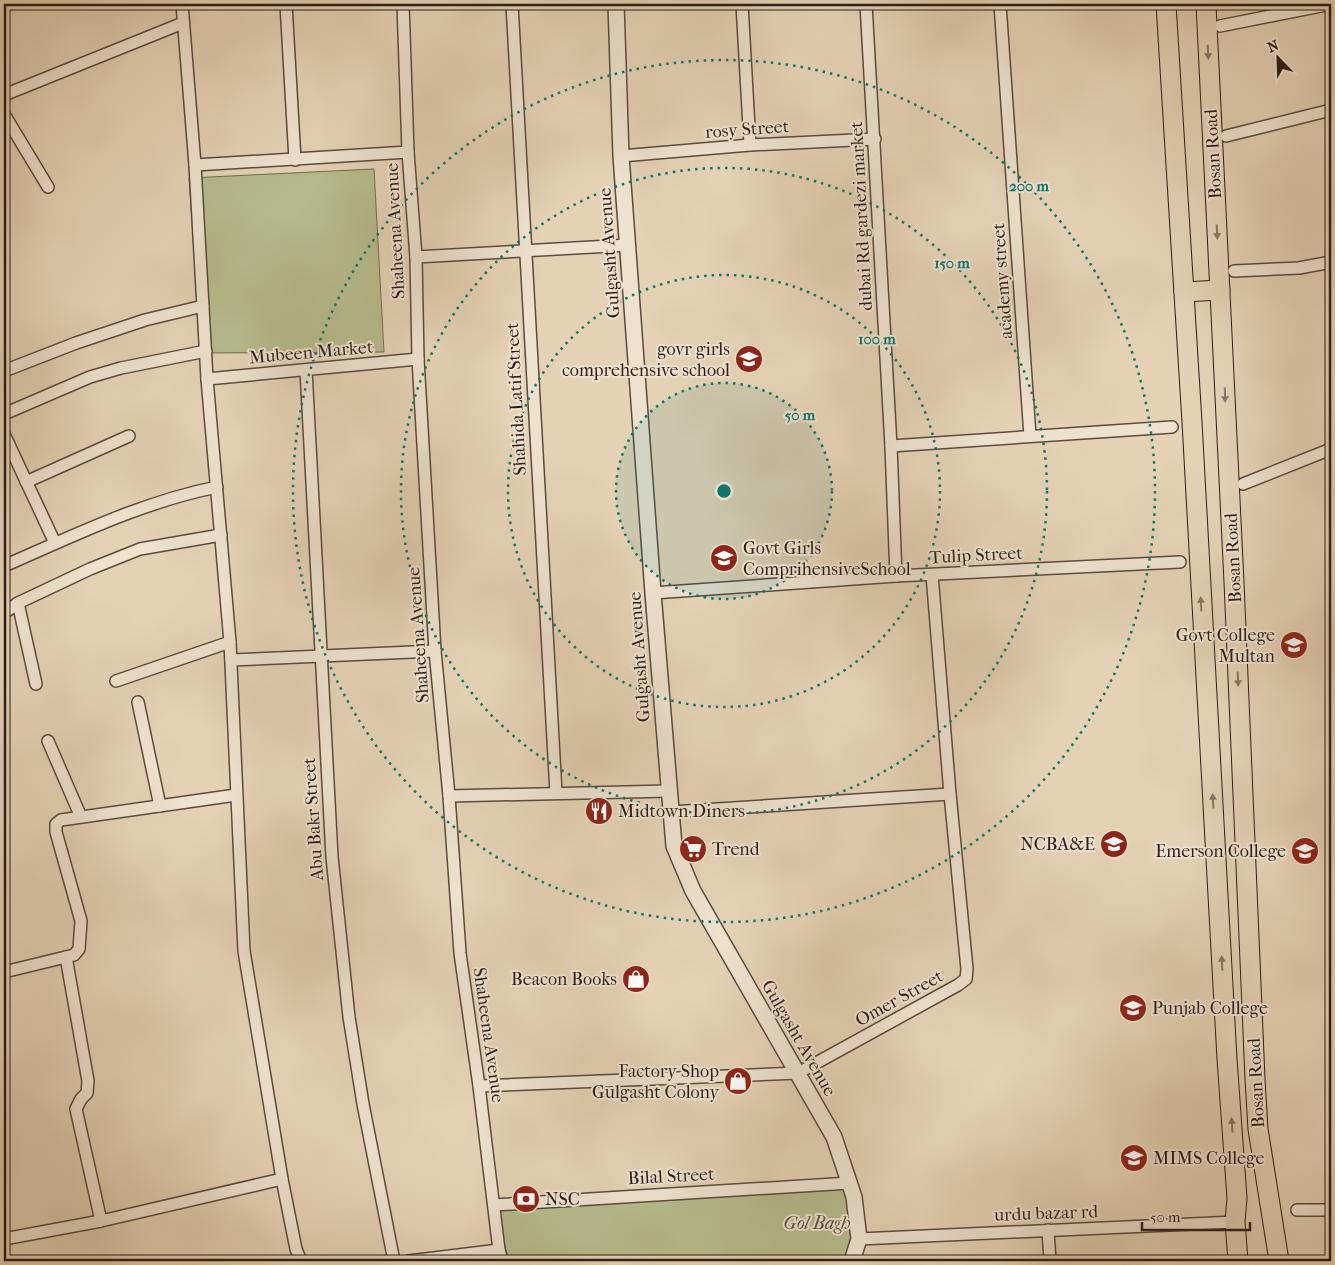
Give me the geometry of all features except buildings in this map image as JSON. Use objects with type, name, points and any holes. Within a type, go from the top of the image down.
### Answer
[{"type":"main road","name":"Bosan Road","points":[[1166,4],[1237,1198],[1235,1222],[1238,1261]]},
{"type":"main road","name":"Bosan Road","points":[[1206,4],[1258,1129],[1280,1261]]},
{"type":"main road","points":[[1184,292],[1220,290]]},
{"type":"street","points":[[182,4],[195,165],[207,379],[230,642],[244,951],[282,1179],[296,1248],[301,1261]]},
{"type":"street","points":[[286,4],[296,160]]},
{"type":"street","name":"Shaheena Avenue","points":[[403,4],[408,152],[416,257],[418,359],[435,651],[450,796],[460,953],[500,1256]]},
{"type":"street","name":"Shahida Latif Street","points":[[512,4],[556,793]]},
{"type":"street","name":"Gulgasht Avenue","points":[[616,4],[621,156],[653,593],[674,846],[693,891],[834,1137],[854,1197],[859,1239],[852,1261]]},
{"type":"street","points":[[742,4],[750,145]]},
{"type":"street","name":"dubai Rd gardezi market","points":[[866,4],[875,140],[896,576]]},
{"type":"street","name":"academy street","points":[[1000,4],[1030,436]]},
{"type":"street","points":[[1220,26],[1331,4]]},
{"type":"street","points":[[4,95],[183,23]]},
{"type":"street","points":[[1226,136],[1331,110]]},
{"type":"street","points":[[4,114],[48,187]]},
{"type":"street","name":"rosy Street","points":[[621,156],[750,145],[875,140]]},
{"type":"street","points":[[195,165],[408,152]]},
{"type":"street","points":[[416,257],[628,245]]},
{"type":"street","points":[[1234,271],[1299,268],[1331,262]]},
{"type":"street","points":[[4,371],[76,343],[145,320],[203,306]]},
{"type":"street","points":[[4,414],[90,377],[130,366],[206,351]]},
{"type":"street","name":"Mubeen Market","points":[[207,379],[418,359]]},
{"type":"street","name":"Abu Bakr Street","points":[[306,370],[332,856],[349,1017],[363,1104],[394,1261]]},
{"type":"street","points":[[891,446],[1172,427]]},
{"type":"street","points":[[4,434],[55,543]]},
{"type":"street","points":[[26,482],[129,436]]},
{"type":"street","points":[[1243,484],[1331,449]]},
{"type":"street","points":[[4,566],[108,521],[185,493],[216,487]]},
{"type":"street","points":[[4,613],[18,603],[90,569],[140,549],[221,535]]},
{"type":"street","name":"Tulip Street","points":[[653,593],[896,576],[1180,562]]},
{"type":"street","name":"Omer Street","points":[[479,1086],[798,1073],[966,979],[967,969],[932,575]]},
{"type":"street","points":[[18,603],[36,684]]},
{"type":"street","points":[[116,681],[230,642]]},
{"type":"street","points":[[231,660],[435,651]]},
{"type":"street","points":[[138,702],[160,806]]},
{"type":"street","points":[[48,741],[81,817]]},
{"type":"street","points":[[450,796],[669,791]]},
{"type":"street","points":[[671,812],[950,794]]},
{"type":"street","points":[[4,972],[74,955],[79,949],[81,921],[56,832],[56,824],[61,820],[236,795]]},
{"type":"street","points":[[66,957],[88,1082],[88,1093],[81,1099],[76,1110],[101,1221]]},
{"type":"street","points":[[4,1239],[101,1221],[282,1179]]},
{"type":"street","name":"Bilal Street","points":[[494,1205],[850,1183]]},
{"type":"street","points":[[1297,1210],[1331,1210]]},
{"type":"street","name":"urdu bazar rd","points":[[859,1239],[1235,1222]]},
{"type":"street","points":[[1048,1230],[1050,1261]]},
{"type":"street","points":[[408,1261],[500,1256]]},
{"type":"green space","points":[[374,169],[384,352],[201,353],[189,178]]},
{"type":"green space","name":"Gol Bagh","points":[[850,1183],[853,1261],[509,1261],[494,1205]]},
{"type":"place","name":"govr girls comprehensive school","points":[[749,359]]},
{"type":"place","name":"Govt Girls ComprihensiveSchool","points":[[724,558]]},
{"type":"place","name":"Govt College Multan","points":[[1294,645]]},
{"type":"place","name":"Midtown Diners","points":[[599,811]]},
{"type":"place","name":"NCBA&E","points":[[1114,844]]},
{"type":"place","name":"Trend","points":[[693,849]]},
{"type":"place","name":"Emerson College","points":[[1305,851]]},
{"type":"place","name":"Beacon Books","points":[[636,979]]},
{"type":"place","name":"Punjab College","points":[[1133,1008]]},
{"type":"place","name":"Factory Shop Gulgasht Colony","points":[[738,1081]]},
{"type":"place","name":"MIMS College","points":[[1134,1158]]},
{"type":"place","name":"NSC","points":[[526,1199]]}]
